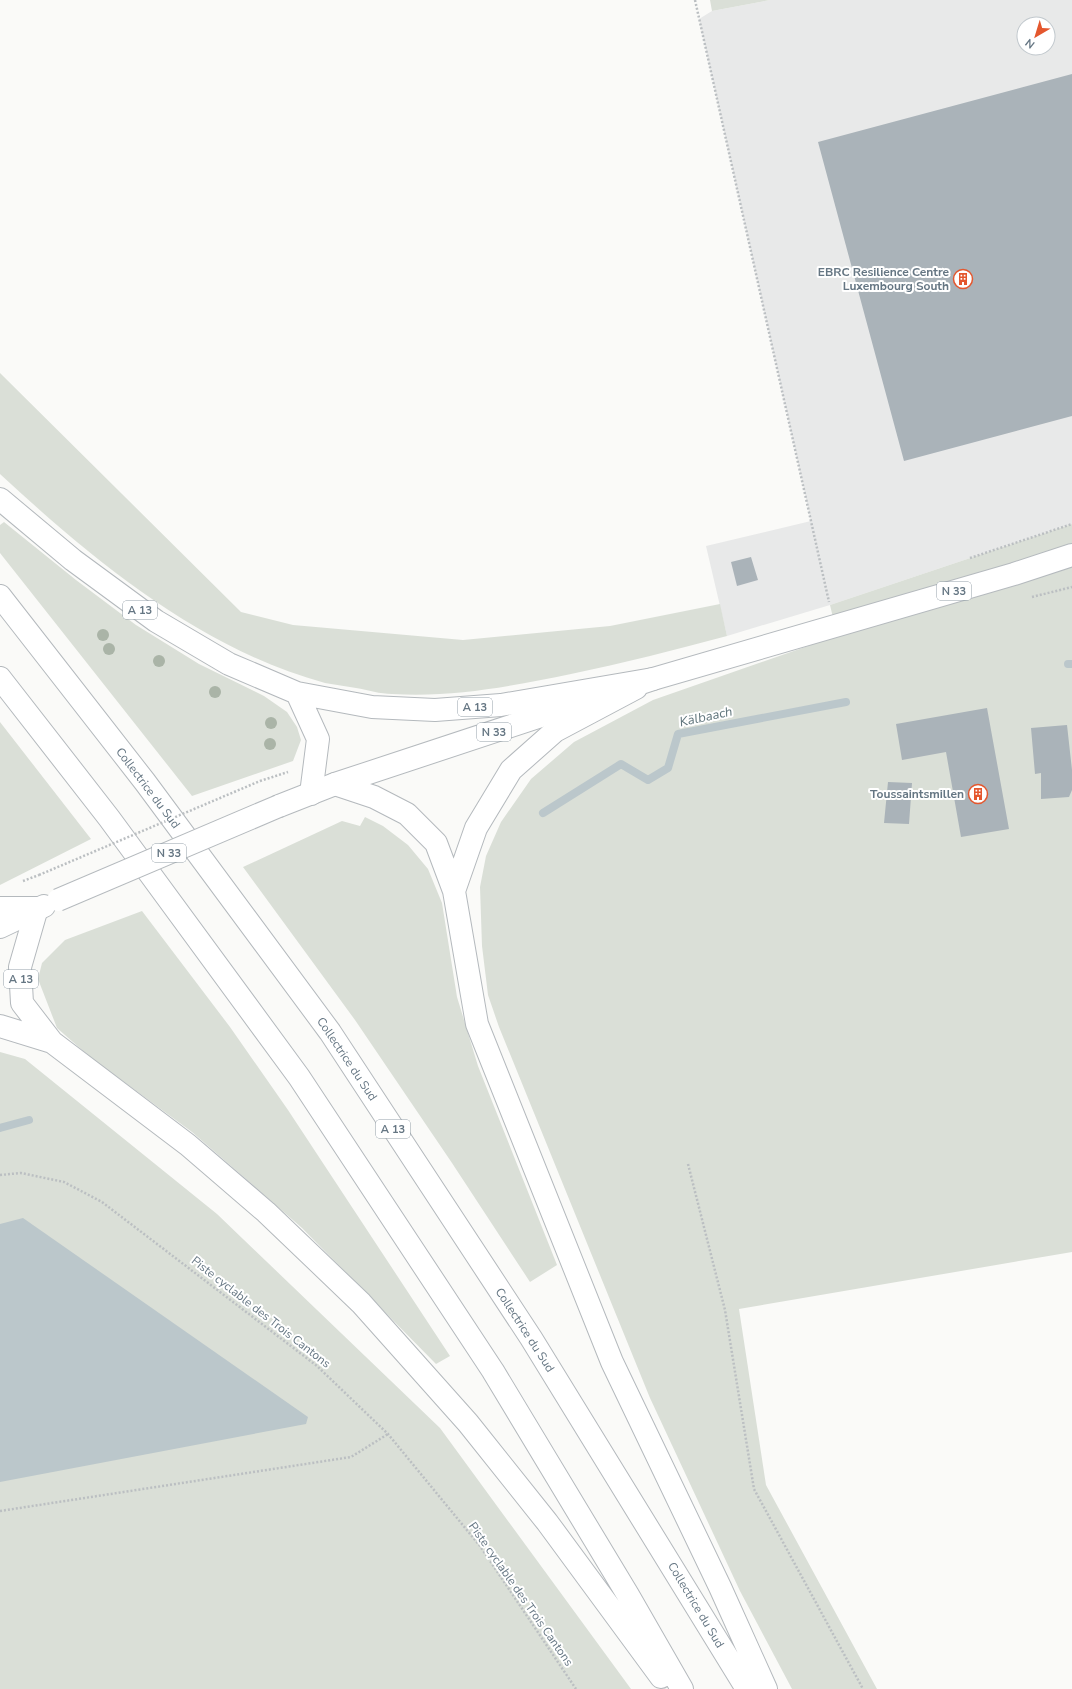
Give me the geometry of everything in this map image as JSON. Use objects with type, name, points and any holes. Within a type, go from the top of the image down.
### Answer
[{"type":"main road","name":"A 13","points":[[0,499],[73,560],[156,622],[229,664],[297,693],[372,707],[435,710],[501,705],[653,679]]},
{"type":"main road","name":"N 33","points":[[37,908],[279,806],[336,784],[653,679],[1014,574],[1072,555]]},
{"type":"main road","name":"Collectrice du Sud","points":[[0,596],[145,782],[330,1032],[531,1338],[747,1689]]},
{"type":"main road","points":[[0,678],[109,818],[299,1077],[493,1371],[628,1595],[682,1689]]},
{"type":"main road","points":[[454,891],[476,828],[512,770],[555,731],[653,679]]},
{"type":"main road","points":[[297,693],[318,739],[311,794]]},
{"type":"main road","points":[[336,784],[374,797],[407,814],[436,843],[454,891],[477,1024],[612,1362],[720,1587],[766,1689]]},
{"type":"main road","points":[[0,908],[37,908]]},
{"type":"main road","name":"A 13","points":[[37,908],[20,967],[22,1003],[52,1042],[188,1145],[266,1212],[361,1303],[468,1423],[547,1522],[670,1689]]},
{"type":"main road","points":[[0,927],[37,908]]},
{"type":"main road","name":"A 13","points":[[0,1026],[52,1042]]},
{"type":"path","points":[[695,0],[830,604]]},
{"type":"path","points":[[1030,598],[1072,587]]},
{"type":"path","points":[[40,875],[260,780]]},
{"type":"path","points":[[688,1164],[726,1310],[754,1489],[863,1689]]},
{"type":"path","name":"Piste cyclable des Trois Cantons","points":[[0,1176],[21,1173],[64,1182],[102,1202],[317,1366],[388,1434],[480,1546],[576,1689]]},
{"type":"path","points":[[0,1511],[351,1457],[388,1434]]},
{"type":"shaded area","points":[[710,0],[770,0],[712,11]]},
{"type":"shaded area","points":[[770,0],[1072,0],[1072,524],[830,605],[727,636],[706,546],[811,521],[699,19],[712,11]]},
{"type":"shaded area","points":[[0,373],[241,612],[293,625],[463,640],[610,626],[720,604],[727,636],[590,670],[505,687],[460,693],[415,695],[378,693],[325,683],[279,668],[235,648],[192,625],[150,598],[72,538],[0,474]]},
{"type":"shaded area","points":[[4,522],[76,580],[136,625],[199,664],[264,696],[287,712],[297,727],[301,740],[293,761],[192,796],[0,553],[0,525]]},
{"type":"shaded area","points":[[1072,524],[1072,1252],[739,1309],[766,1485],[877,1689],[792,1689],[740,1591],[650,1398],[499,1027],[488,995],[482,946],[480,887],[486,856],[501,822],[531,779],[574,742],[653,700],[834,637],[835,626],[830,605]]},
{"type":"shaded area","points":[[0,722],[91,839],[0,885]]},
{"type":"shaded area","points":[[365,817],[383,826],[408,845],[428,869],[442,903],[457,997],[478,1066],[557,1265],[530,1282],[452,1163],[355,1020],[243,867],[342,821],[360,826]]},
{"type":"shaded area","points":[[142,911],[230,1027],[288,1110],[450,1356],[436,1364],[302,1228],[192,1132],[90,1057],[57,1028],[38,979],[42,963],[65,940]]},
{"type":"shaded area","points":[[0,1052],[25,1059],[217,1214],[440,1428],[631,1689],[0,1689]]},
{"type":"shaded area","points":[[23,1218],[308,1417],[306,1424],[0,1482],[0,1224]]},
{"type":"building","name":"EBRC Resilience Centre Luxembourg South","points":[[1072,74],[1072,416],[904,461],[818,142]]},
{"type":"building","points":[[751,557],[758,580],[737,586],[731,562]]},
{"type":"building","name":"Toussaintsmillen","points":[[987,708],[1009,829],[961,837],[946,752],[902,760],[896,724]]},
{"type":"building","points":[[1067,725],[1072,770],[1072,790],[1069,797],[1041,799],[1041,773],[1035,774],[1031,728]]},
{"type":"building","points":[[888,782],[912,783],[909,824],[884,823]]},
{"type":"waterway","name":"Kälbaach","points":[[543,813],[621,764],[648,780],[668,768],[678,734],[846,702]]},
{"type":"waterway","name":"Kälbaach","points":[[0,1128],[29,1120]]},
{"type":"place","name":"EBRC Resilience Centre Luxembourg South","points":[[963,279]]},
{"type":"place","name":"Toussaintsmillen","points":[[978,794]]}]
